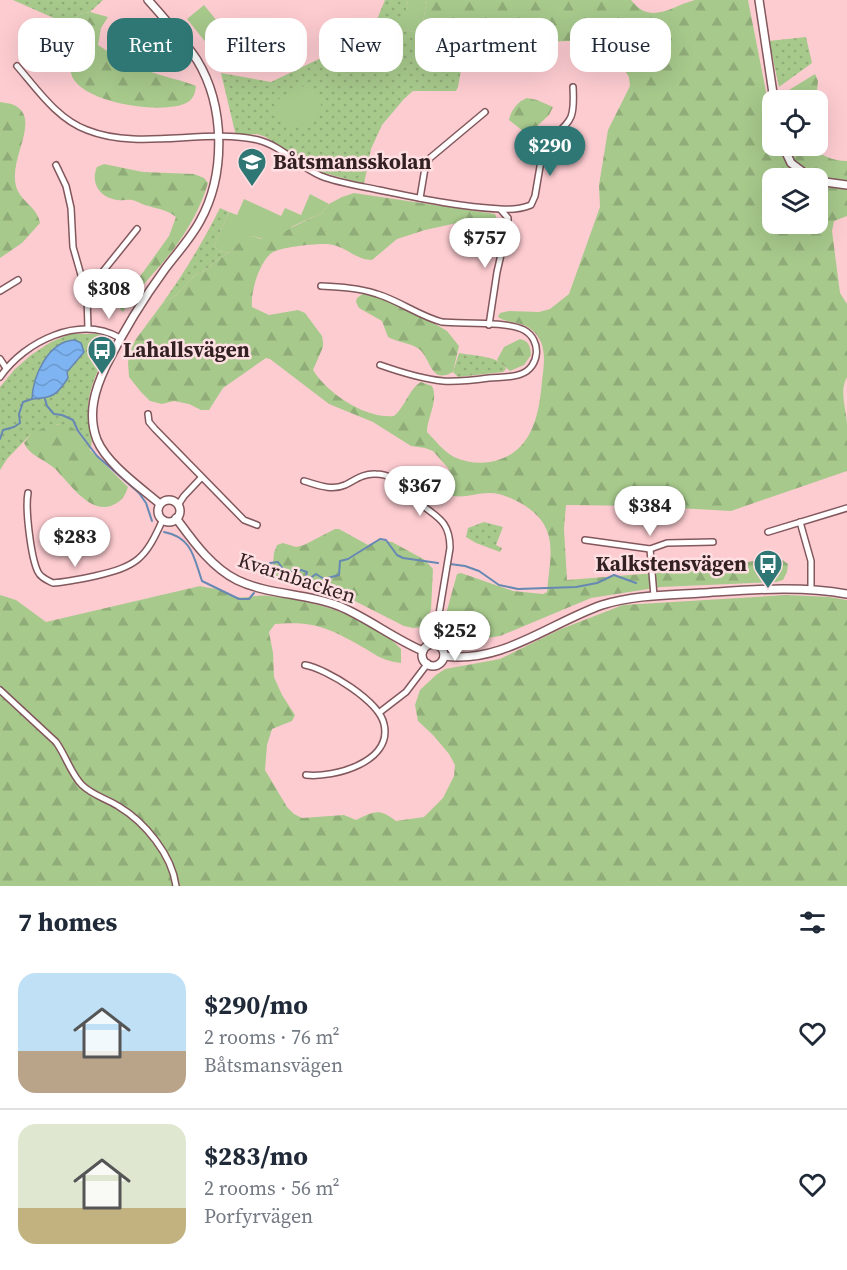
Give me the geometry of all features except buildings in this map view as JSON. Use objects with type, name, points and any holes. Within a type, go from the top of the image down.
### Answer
[{"type":"street","points":[[148,0],[193,54],[203,71],[213,101],[219,138],[214,185],[200,222],[146,296],[120,338],[94,395],[93,425],[98,441],[109,459],[160,504]]},
{"type":"street","points":[[760,1],[773,90]]},
{"type":"street","points":[[17,66],[54,108],[85,130],[119,138],[249,139],[264,142],[306,169],[328,179],[420,198],[501,210],[531,205],[545,144],[571,120],[574,102],[573,87]]},
{"type":"street","points":[[420,198],[425,168],[430,158],[484,112]]},
{"type":"street","points":[[788,156],[791,163],[798,168]]},
{"type":"street","points":[[56,165],[66,186],[71,208],[73,247],[87,296],[88,328]]},
{"type":"street","points":[[828,182],[847,185]]},
{"type":"street","points":[[489,325],[496,272],[508,224],[508,218],[501,210]]},
{"type":"street","points":[[84,285],[99,275],[137,229]]},
{"type":"street","points":[[0,291],[18,280]]},
{"type":"street","points":[[321,286],[359,289],[378,294],[442,322],[514,327],[524,330],[535,341],[537,354],[535,361],[524,373],[443,381],[408,374],[380,365]]},
{"type":"street","points":[[0,377],[6,368],[37,344],[56,334],[88,328],[107,331],[120,338]]},
{"type":"street","points":[[0,359],[6,368]]},
{"type":"street","points":[[148,414],[149,422],[201,478],[244,520],[257,525]]},
{"type":"street","points":[[304,481],[324,487],[337,487],[370,474],[384,475],[405,487],[417,501],[442,521],[450,538],[450,548],[434,644]]},
{"type":"street","points":[[160,504],[158,513],[163,519],[171,521],[176,518],[179,512],[178,505],[201,478]]},
{"type":"street","points":[[28,493],[26,504],[35,565],[39,575],[52,583],[63,583],[110,572],[135,563],[150,547],[163,519]]},
{"type":"street","points":[[160,504],[170,500],[178,505]]},
{"type":"street","points":[[768,532],[847,508]]},
{"type":"street","name":"Kvarnbacken","points":[[176,518],[209,560],[235,579],[338,606],[423,651]]},
{"type":"street","points":[[800,522],[812,561],[811,590]]},
{"type":"street","points":[[585,540],[650,549],[667,543],[713,542]]},
{"type":"street","points":[[650,549],[654,596]]},
{"type":"street","points":[[444,656],[484,655],[500,650],[602,605],[627,598],[768,589],[847,594]]},
{"type":"street","points":[[434,644],[441,647],[444,656],[439,664],[428,663],[423,651],[434,644]]},
{"type":"street","points":[[380,712],[406,692],[428,663]]},
{"type":"street","points":[[305,665],[324,671],[353,690],[380,712],[385,732],[378,750],[346,771],[321,777],[306,775]]},
{"type":"street","points":[[0,690],[56,742],[84,788],[118,806],[146,830],[168,861],[176,886]]},
{"type":"green space","points":[[13,0],[103,0],[90,12],[79,14],[77,18],[54,18]]},
{"type":"green space","points":[[385,0],[408,0],[403,30],[403,18],[378,18]]},
{"type":"green space","points":[[408,0],[427,0],[424,18],[415,18],[415,32],[403,30]]},
{"type":"green space","points":[[427,0],[631,0],[646,12],[654,13],[695,0],[748,0],[766,90],[762,90],[762,156],[825,156],[847,161],[847,216],[834,221],[832,231],[840,293],[847,304],[847,377],[843,394],[847,424],[847,471],[731,511],[566,505],[564,529],[567,580],[718,568],[777,556],[788,564],[787,572],[783,580],[776,582],[661,587],[591,598],[500,636],[467,641],[451,633],[446,624],[446,614],[457,574],[461,573],[513,591],[543,594],[547,592],[550,544],[543,523],[535,514],[524,505],[498,494],[453,496],[450,492],[451,474],[433,451],[411,446],[373,422],[329,404],[270,359],[266,358],[223,388],[209,410],[201,410],[189,404],[174,401],[162,404],[150,401],[129,377],[128,362],[136,339],[162,304],[175,296],[195,275],[229,253],[242,239],[253,236],[261,239],[286,230],[322,213],[329,204],[342,197],[354,193],[495,214],[496,226],[491,230],[457,223],[425,230],[397,239],[372,260],[328,244],[278,250],[268,256],[257,277],[252,307],[269,315],[298,310],[305,313],[322,336],[323,342],[313,370],[327,387],[348,403],[371,413],[394,416],[421,382],[432,386],[434,392],[427,432],[443,449],[454,457],[481,463],[504,458],[515,451],[524,443],[535,421],[541,395],[544,354],[541,341],[532,330],[498,317],[500,313],[509,311],[539,312],[550,309],[569,294],[600,207],[599,185],[608,130],[630,86],[626,72],[671,72],[671,18],[570,18],[570,41],[558,41],[558,18],[424,18]]},
{"type":"green space","points":[[204,5],[214,18],[205,18],[205,41],[193,26],[193,18],[188,18]]},
{"type":"green space","points":[[90,12],[108,17],[101,28],[98,45],[107,50],[107,72],[152,72],[186,82],[196,86],[192,99],[177,106],[143,107],[105,99],[89,92],[77,83],[71,72],[95,72],[95,18],[77,18],[79,14]]},
{"type":"green space","points":[[403,30],[415,32],[415,72],[461,72],[456,91],[413,91],[404,99],[382,125],[371,149],[364,184],[314,170],[266,137],[257,134],[236,136],[221,73],[271,82],[292,72],[307,72],[307,65],[319,59],[319,72],[403,72]]},
{"type":"green space","points":[[806,37],[812,63],[779,87],[769,41]]},
{"type":"green space","points":[[815,74],[818,81],[817,90],[789,90]]},
{"type":"green space","points":[[310,83],[325,113],[288,132],[273,102]]},
{"type":"green space","points":[[527,98],[553,107],[549,115],[533,130],[523,131],[509,120],[515,106]]},
{"type":"green space","points":[[0,102],[14,105],[22,111],[25,120],[15,178],[19,194],[36,213],[40,223],[22,243],[0,258]]},
{"type":"green space","points":[[104,164],[143,172],[194,174],[204,178],[208,183],[198,209],[184,234],[123,312],[120,309],[121,303],[169,236],[176,217],[134,200],[112,199],[106,196],[98,189],[95,179],[97,167]]},
{"type":"green space","points":[[310,194],[329,204],[322,213],[293,226],[277,238],[269,241],[253,236],[243,239],[229,253],[219,251],[214,246],[229,212],[237,215],[244,199],[281,216],[285,208],[301,215]]},
{"type":"green space","points":[[220,208],[229,212],[214,246],[219,251],[229,253],[195,275],[175,296],[162,304],[193,257]]},
{"type":"green space","points":[[364,293],[381,298],[447,331],[459,346],[453,372],[445,375],[435,373],[419,349],[388,337],[382,321],[359,308],[357,298]]},
{"type":"green space","points":[[70,334],[97,334],[107,338],[109,343],[108,351],[89,397],[88,413],[92,441],[90,450],[75,429],[57,424],[30,435],[7,459],[0,470],[0,387],[31,355],[51,342]]},
{"type":"green space","points":[[520,339],[528,344],[531,355],[524,365],[510,371],[497,360],[504,347]]},
{"type":"green space","points":[[459,353],[498,361],[506,369],[503,372],[458,377],[453,372]]},
{"type":"green space","points":[[50,424],[67,425],[75,429],[90,450],[128,487],[121,500],[113,505],[96,506],[80,495],[53,467],[29,451],[24,443],[30,435]]},
{"type":"green space","points":[[484,522],[503,527],[496,545],[502,548],[500,552],[466,537],[468,528]]},
{"type":"green space","points":[[335,529],[368,545],[378,540],[392,542],[425,560],[433,569],[431,610],[422,627],[404,626],[337,592],[276,578],[272,574],[277,545],[283,543],[296,547],[304,545]]},
{"type":"green space","points":[[200,586],[220,590],[236,597],[286,598],[321,606],[374,627],[401,649],[401,663],[384,659],[338,634],[319,627],[299,623],[275,624],[269,632],[274,677],[295,715],[292,721],[272,729],[267,745],[265,770],[287,807],[302,818],[344,815],[356,820],[377,812],[396,821],[424,817],[443,798],[454,776],[455,765],[449,754],[418,721],[415,705],[420,690],[445,669],[500,659],[561,629],[623,605],[787,595],[847,600],[847,886],[0,886],[0,595],[16,600],[46,622]]},
{"type":"water","points":[[75,340],[81,343],[84,352],[67,372],[68,378],[64,384],[54,394],[45,398],[32,399],[35,380],[44,361],[57,346]]},
{"type":"waterway","points":[[0,439],[3,430],[20,423],[19,414],[23,402],[32,399]]},
{"type":"waterway","points":[[45,399],[47,406],[54,414],[73,420],[78,431],[97,456],[139,493],[146,503],[152,521]]},
{"type":"waterway","points":[[164,532],[181,539],[186,544],[194,557],[202,581],[239,599],[249,599],[254,593]]},
{"type":"waterway","points":[[263,576],[270,563],[278,562],[285,572],[301,570],[307,572],[306,576],[309,579],[316,574],[324,579],[339,575],[340,561],[348,559],[380,539],[386,540],[397,555],[403,558],[438,563]]},
{"type":"waterway","points":[[450,564],[479,571],[499,585],[518,589],[576,587],[597,583],[614,575],[636,583]]},
{"type":"place","name":"Båtsmansskolan","points":[[252,188]]},
{"type":"place","name":"Lahallsvägen","points":[[102,376]]},
{"type":"place","name":"Kalkstensvägen","points":[[768,590]]}]
